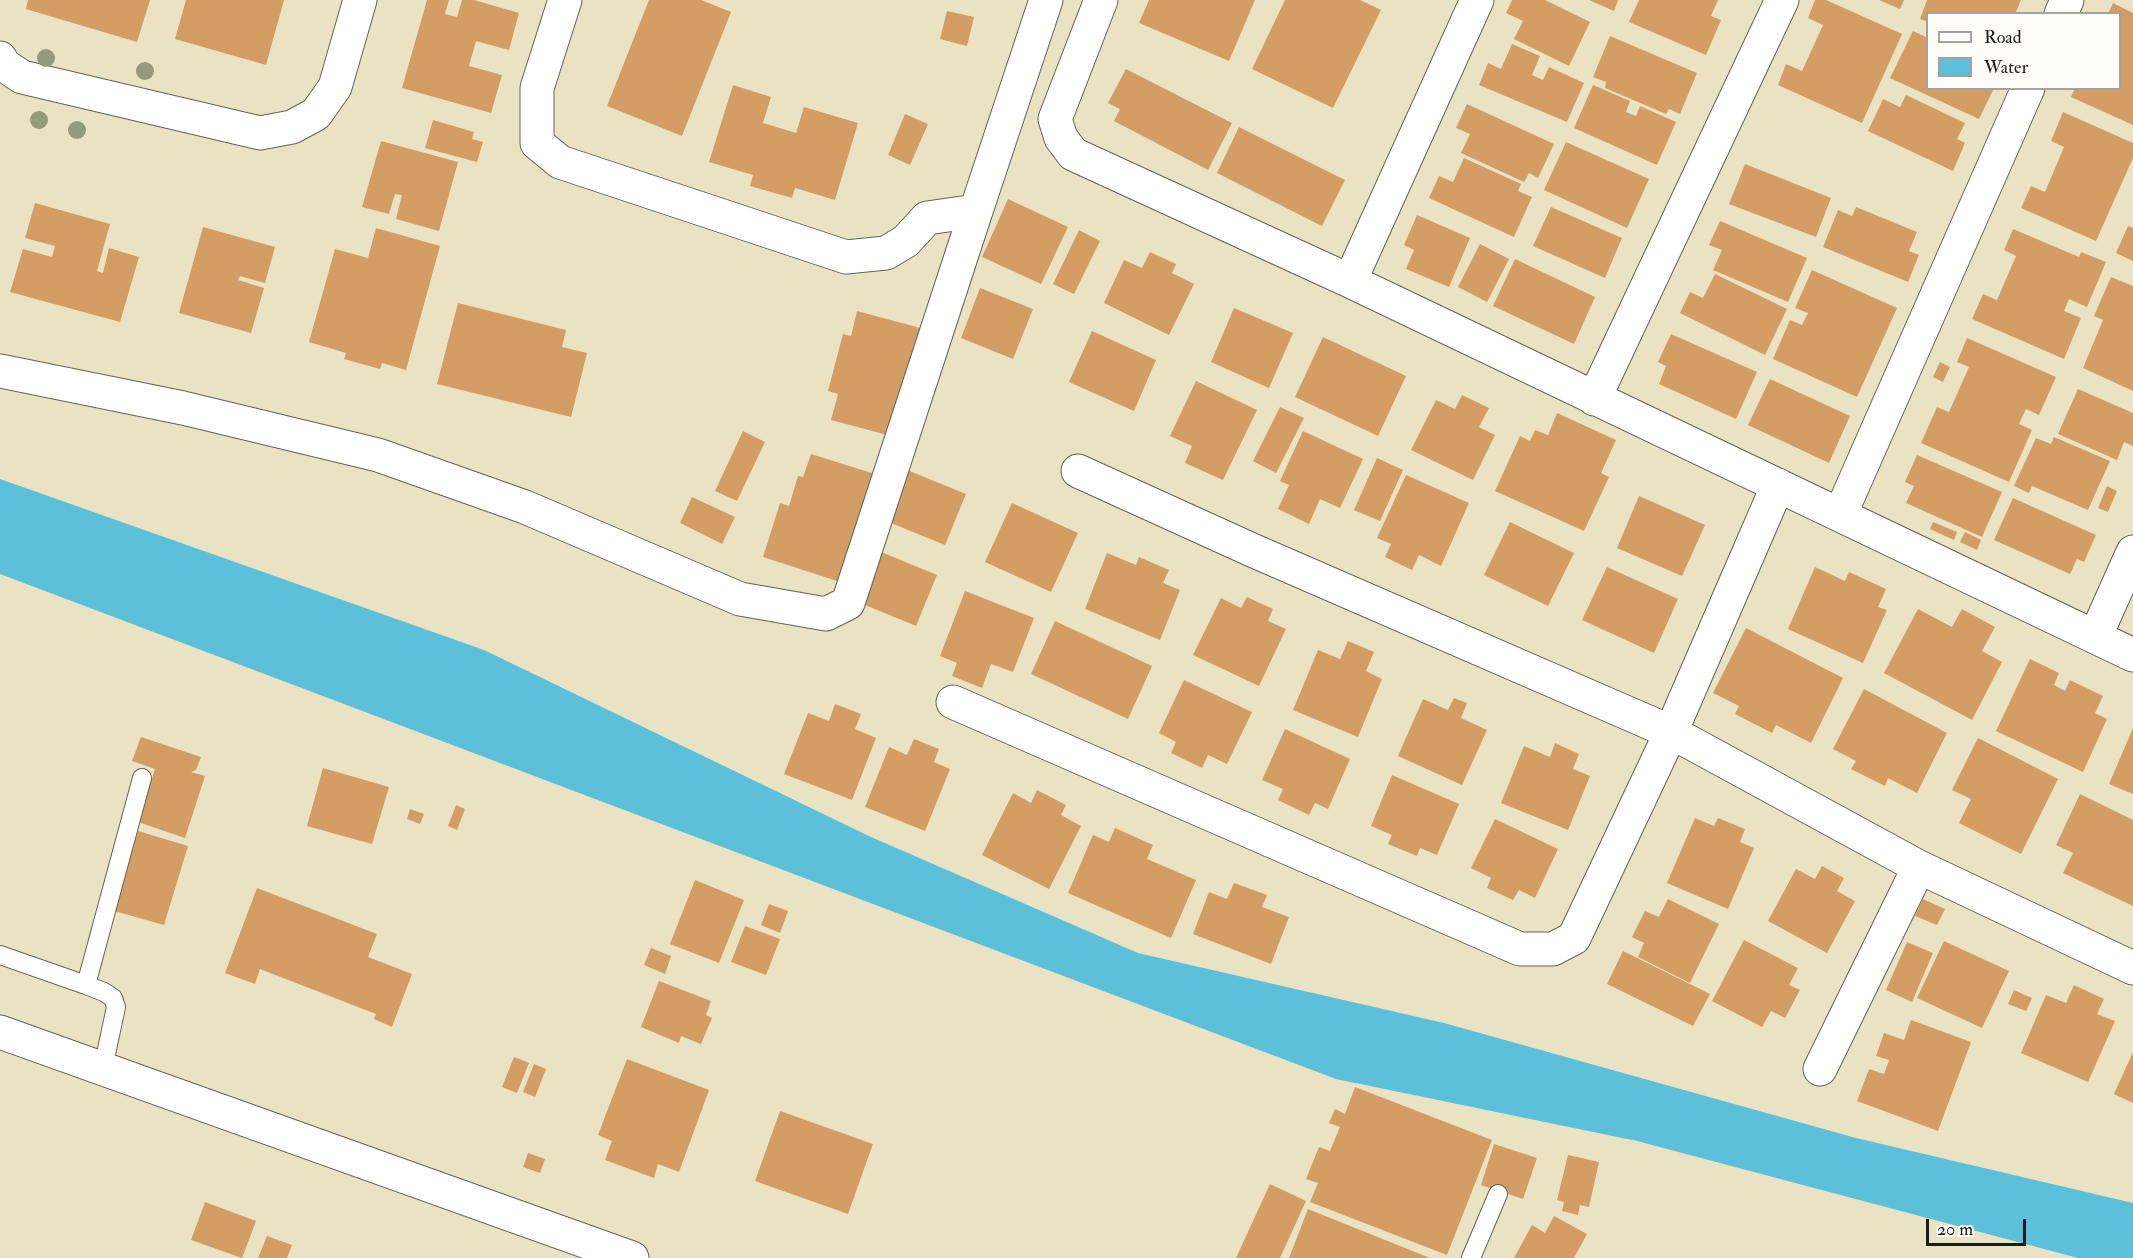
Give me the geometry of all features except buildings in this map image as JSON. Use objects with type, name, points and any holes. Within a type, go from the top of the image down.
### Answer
[{"type":"street","points":[[0,58],[4,65],[22,77],[260,133],[292,127],[316,114],[335,87],[360,0]]},
{"type":"street","points":[[565,0],[537,88],[536,115],[537,143],[560,162],[846,257],[886,253],[906,241],[927,218],[976,210]]},
{"type":"street","points":[[0,371],[183,408],[378,455],[525,507],[740,598],[826,614],[848,603],[852,592],[1046,0]]},
{"type":"street","points":[[1101,0],[1055,119],[1061,138],[1073,154],[1350,281],[2133,655]]},
{"type":"street","points":[[1350,281],[1477,0]]},
{"type":"street","points":[[1594,399],[1782,0]]},
{"type":"street","points":[[1840,514],[2027,90]]},
{"type":"street","points":[[1078,471],[1671,732],[1919,867],[2133,968]]},
{"type":"street","points":[[952,702],[1520,949],[1553,949],[1574,938],[1671,732],[1778,485]]},
{"type":"street","points":[[2095,637],[2133,552]]},
{"type":"street","points":[[1820,1069],[1919,867]]},
{"type":"street","points":[[0,1032],[632,1258]]},
{"type":"lane","points":[[86,985],[142,778]]},
{"type":"lane","points":[[0,955],[86,985],[113,998],[116,1007],[103,1068]]},
{"type":"lane","points":[[1471,1258],[1498,1194]]},
{"type":"water","points":[[0,479],[484,650],[871,837],[1138,953],[1444,1023],[1856,1138],[2133,1203],[2133,1258],[2078,1258],[1637,1141],[1336,1079],[0,574]]}]
